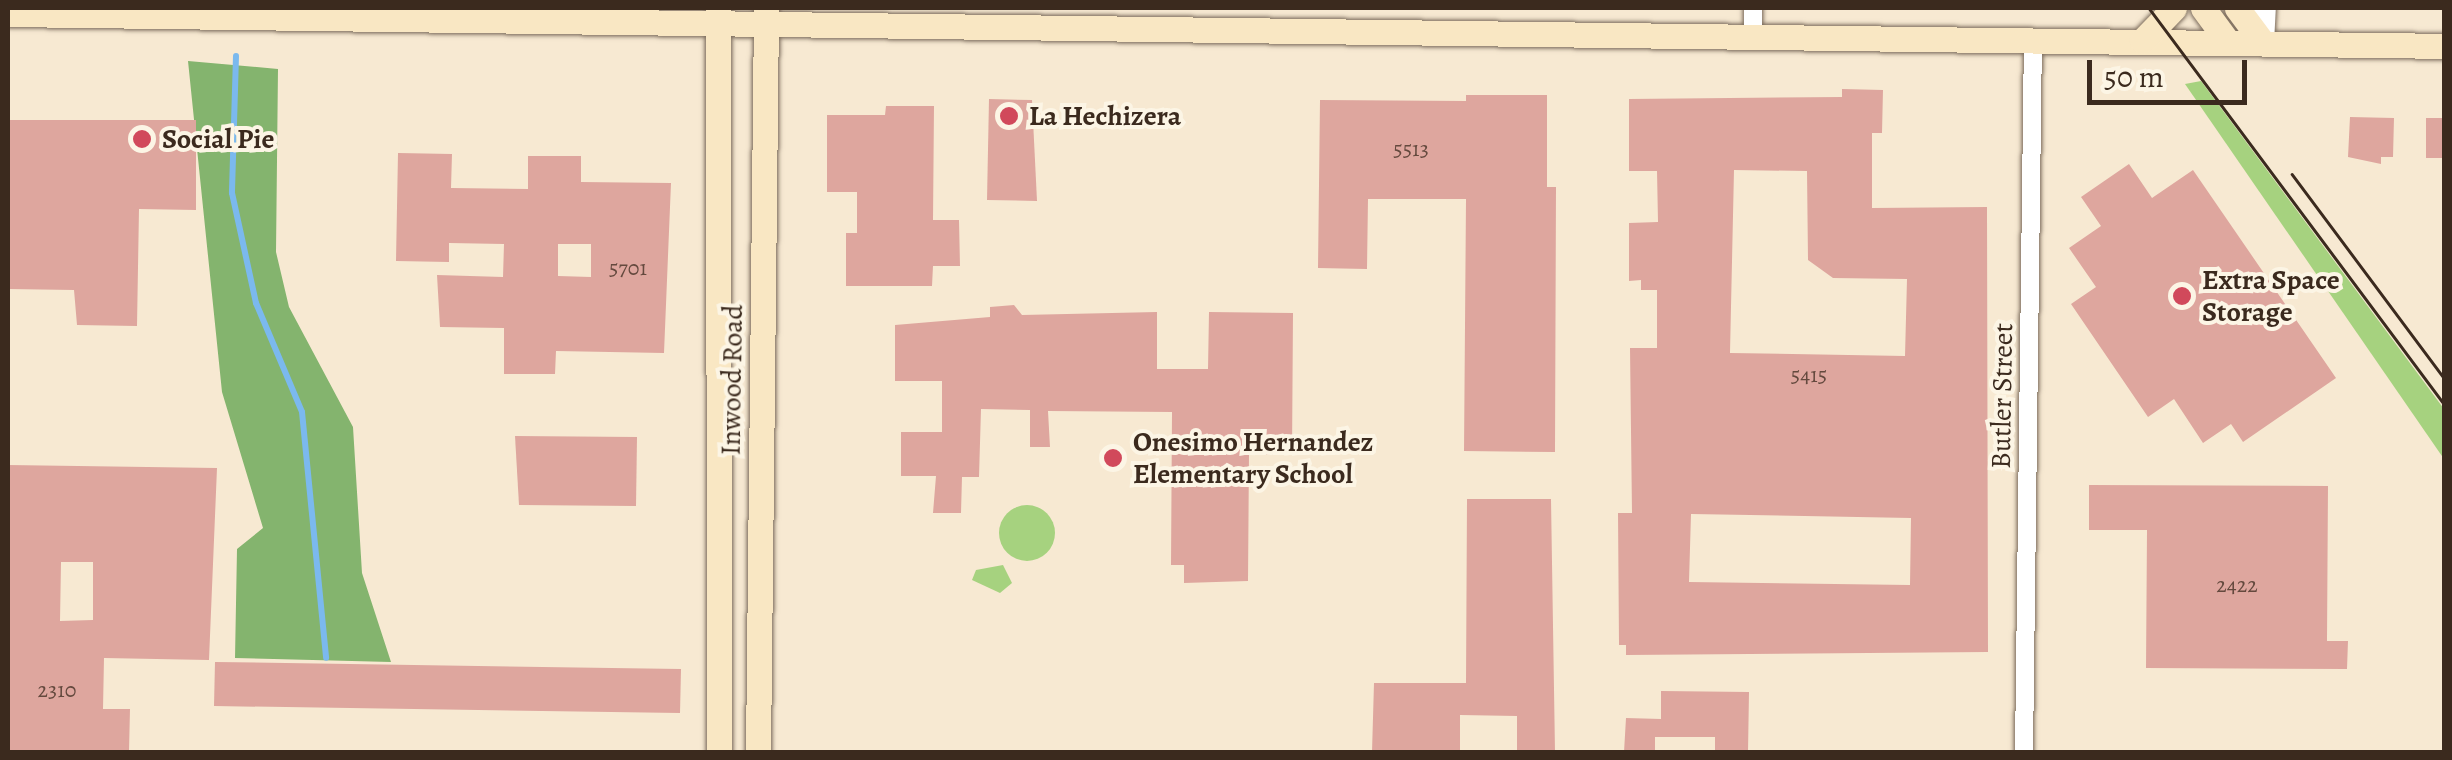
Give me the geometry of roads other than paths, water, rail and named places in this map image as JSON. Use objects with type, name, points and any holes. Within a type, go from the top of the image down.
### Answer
[{"type":"main road","points":[[2142,41],[2174,8]]},
{"type":"main road","points":[[2203,8],[2228,42]]},
{"type":"main road","points":[[2237,8],[2263,43]]},
{"type":"main road","points":[[8,14],[718,15],[2444,46]]},
{"type":"main road","name":"Inwood Road","points":[[718,15],[719,752]]},
{"type":"main road","name":"Inwood Road","points":[[758,752],[766,16]]},
{"type":"main road","points":[[719,283],[763,302]]},
{"type":"main road","points":[[719,684],[758,684]]},
{"type":"street","points":[[1753,8],[1753,35]]},
{"type":"street","points":[[2263,43],[2264,8]]},
{"type":"street","name":"Butler Street","points":[[2024,752],[2033,40]]},
{"type":"waterway","points":[[236,56],[232,193],[256,303],[302,412],[326,658]]},
{"type":"tram line","points":[[2149,8],[2444,404]]},
{"type":"tram line","points":[[2292,174],[2444,378]]},
{"type":"place","name":"La Hechizera","points":[[1009,116]]},
{"type":"place","name":"Social Pie","points":[[142,139]]},
{"type":"place","name":"Extra Space Storage","points":[[2182,296]]},
{"type":"place","name":"Onesimo Hernandez Elementary School","points":[[1113,458]]}]
